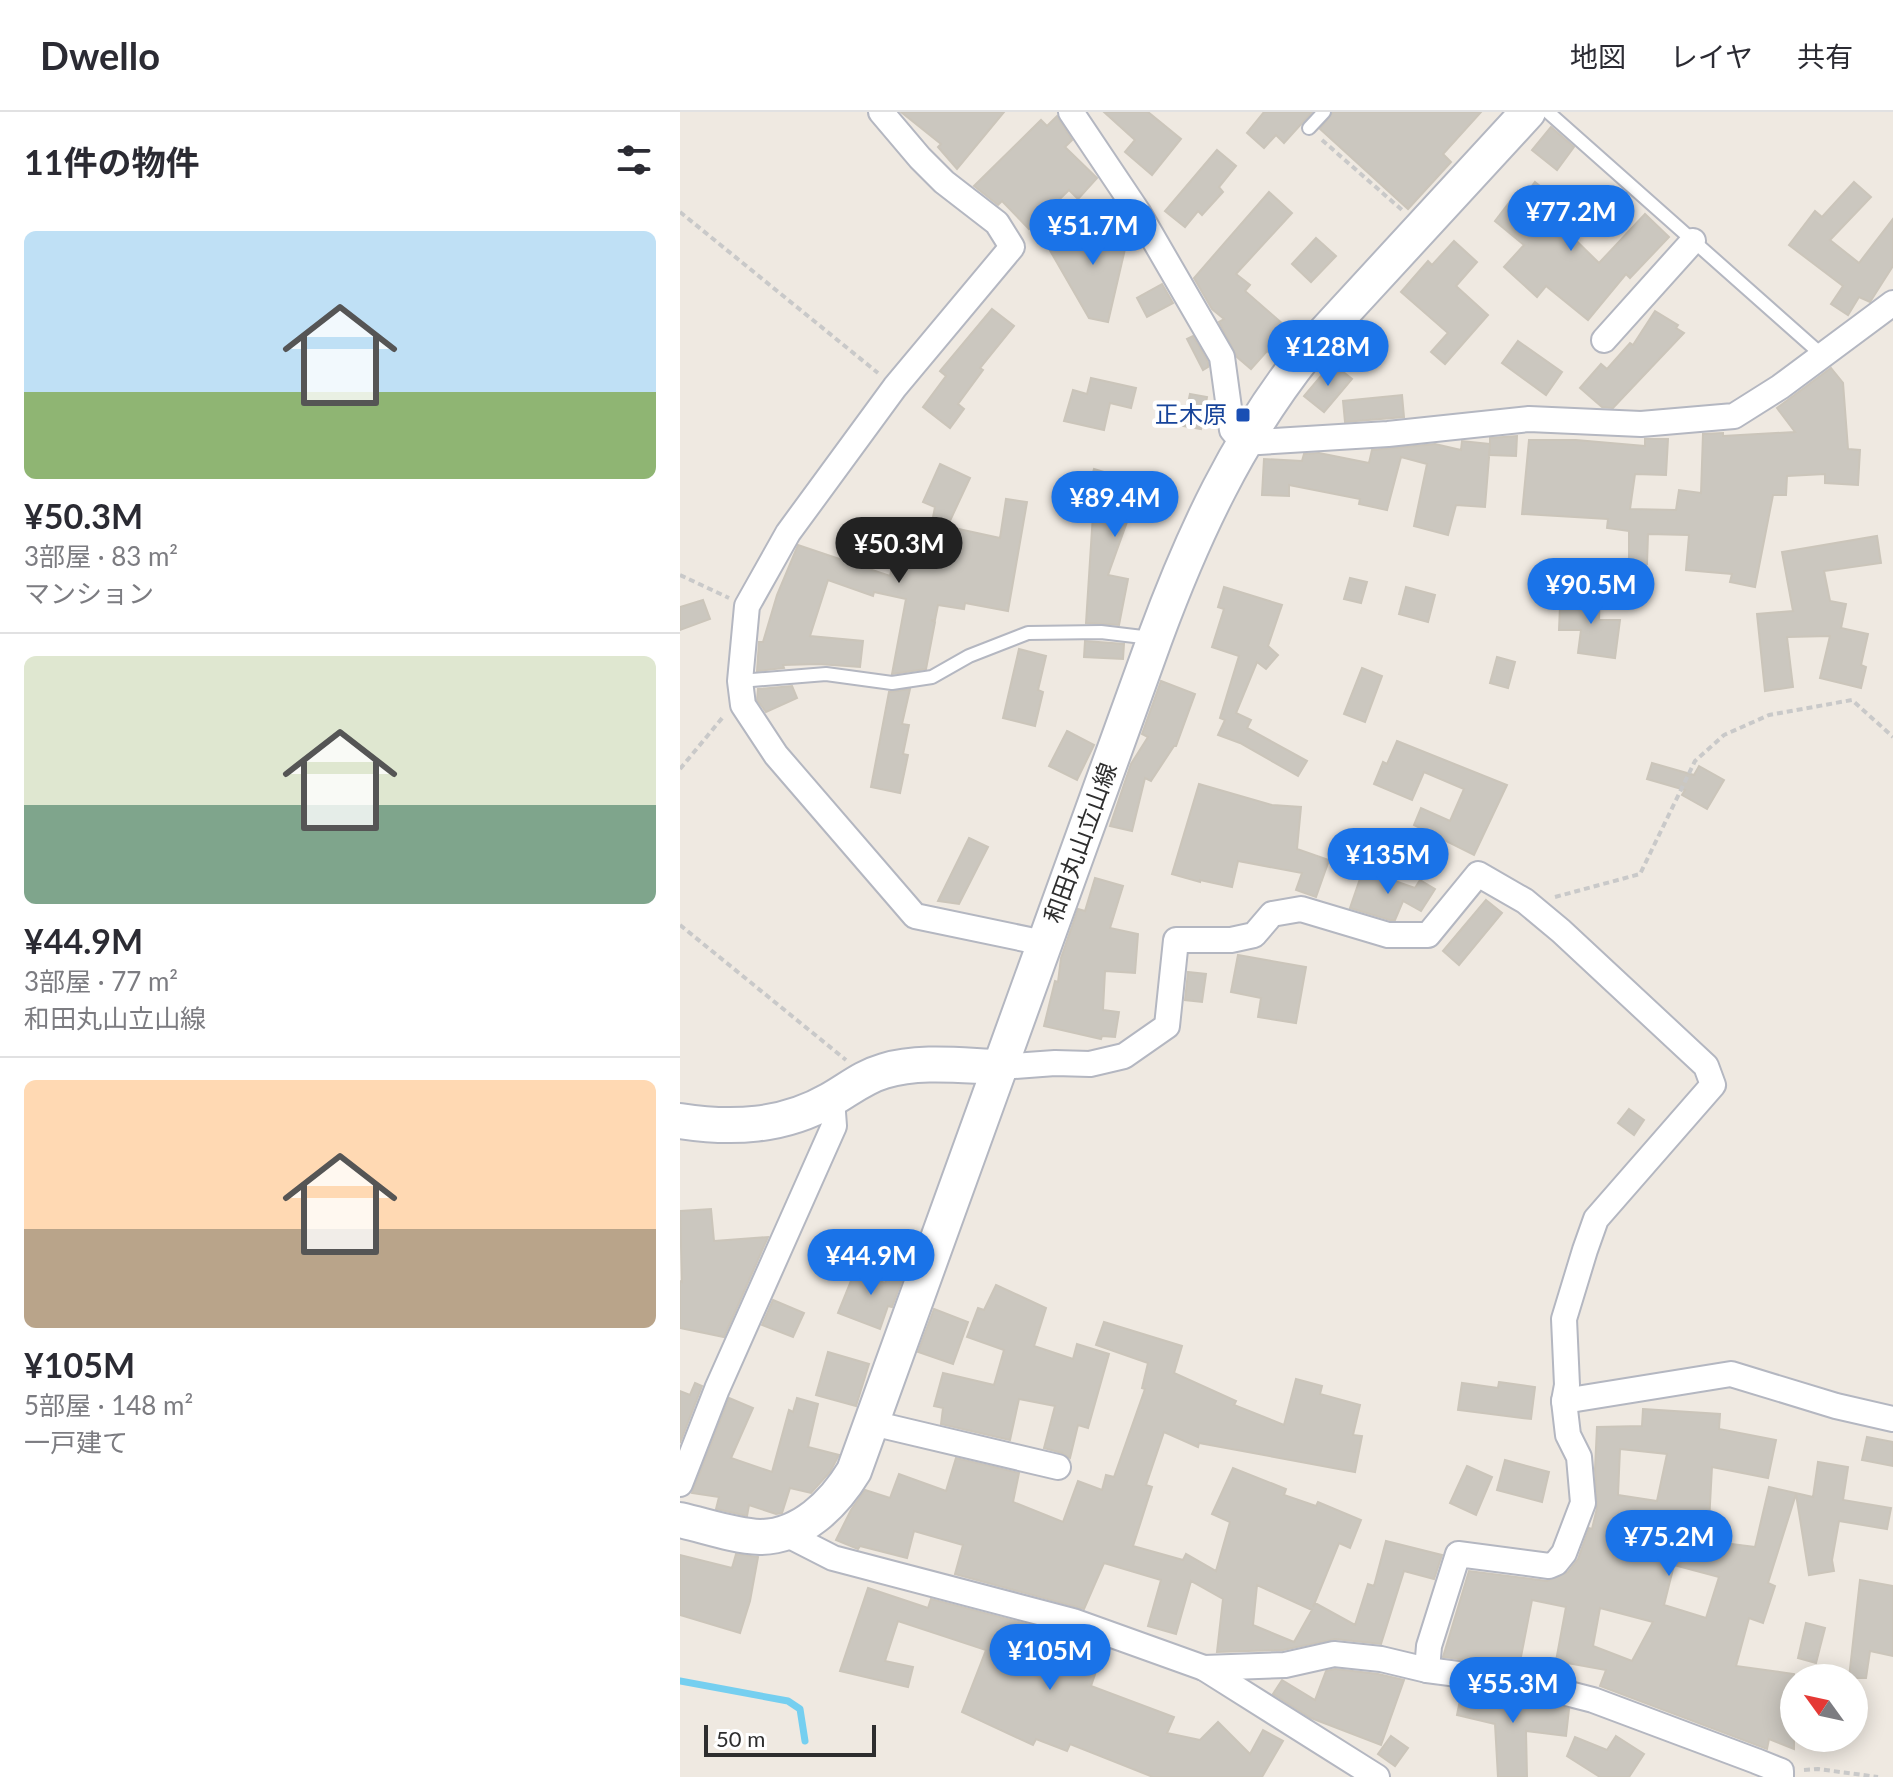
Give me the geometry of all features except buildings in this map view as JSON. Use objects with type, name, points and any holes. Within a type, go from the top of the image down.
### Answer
[{"type":"main road","name":"和田丸山立山線","points":[[680,1520],[761,1537],[784,1533],[827,1508],[841,1493],[854,1471],[872,1423],[1155,638],[1205,515],[1274,392],[1307,352],[1528,112]]},
{"type":"main road","points":[[680,1121],[709,1126],[755,1126],[802,1115],[866,1077],[888,1069],[934,1065],[1001,1067]]},
{"type":"street","points":[[881,112],[944,182],[997,223],[1012,247],[895,387],[788,533],[747,606],[741,688],[743,705],[776,755],[915,916],[1044,943]]},
{"type":"street","points":[[1071,112],[1138,212],[1222,357],[1232,430],[1243,443],[1388,434],[1529,419],[1641,424],[1734,416],[1780,387],[1893,303]]},
{"type":"street","points":[[1604,340],[1693,241]]},
{"type":"street","points":[[1001,1067],[1090,1064],[1113,1059],[1124,1056],[1167,1026],[1176,940],[1231,940],[1254,935],[1272,914],[1301,909],[1388,935],[1428,935],[1478,874],[1525,901],[1706,1066],[1713,1085],[1596,1219],[1564,1319],[1567,1385],[1564,1401],[1568,1435],[1579,1457],[1583,1503],[1564,1553],[1549,1566],[1458,1554],[1429,1646],[1427,1670]]},
{"type":"street","points":[[680,1484],[690,1465],[717,1389],[834,1126],[832,1099]]},
{"type":"street","points":[[1564,1401],[1731,1374],[1836,1406],[1893,1419]]},
{"type":"street","points":[[872,1423],[1058,1467]]},
{"type":"street","points":[[784,1533],[833,1558],[1073,1621],[1204,1668],[1377,1777]]},
{"type":"street","points":[[1204,1668],[1285,1665],[1334,1654],[1527,1683],[1593,1700],[1781,1774]]},
{"type":"lane","points":[[1309,128],[1324,112]]},
{"type":"lane","points":[[1548,112],[1822,355]]},
{"type":"lane","points":[[741,688],[826,674],[892,683],[932,677],[969,656],[1028,633],[1101,632],[1155,638]]},
{"type":"path","points":[[1309,128],[1422,228]]},
{"type":"path","points":[[680,212],[895,387]]},
{"type":"path","points":[[680,575],[747,606]]},
{"type":"path","points":[[680,769],[741,688]]},
{"type":"path","points":[[1525,901],[1571,894],[1640,874],[1695,761],[1724,735],[1746,725],[1769,715],[1852,700],[1893,737]]},
{"type":"path","points":[[680,925],[866,1077]]},
{"type":"path","points":[[1781,1774],[1818,1769],[1878,1777]]},
{"type":"waterway","points":[[680,1681],[788,1701],[800,1709],[805,1741]]},
{"type":"place","name":"正木原","points":[[1243,415]]}]
